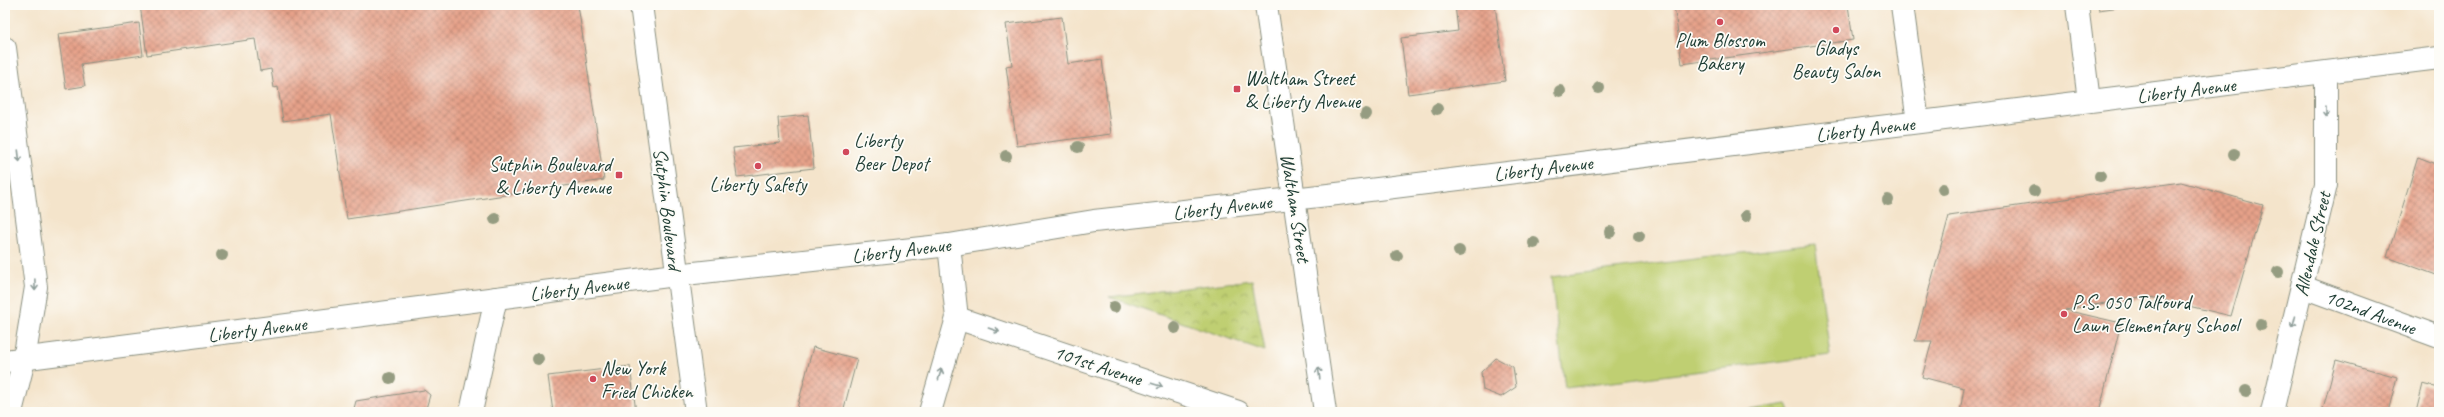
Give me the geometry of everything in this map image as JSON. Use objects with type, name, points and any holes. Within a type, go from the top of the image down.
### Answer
[{"type":"main road","name":"Sutphin Boulevard","points":[[641,5],[676,275],[696,412]]},
{"type":"main road","name":"Waltham Street","points":[[1266,5],[1325,412]]},
{"type":"main road","points":[[1902,5],[1918,122]]},
{"type":"main road","points":[[2077,5],[2089,101]]},
{"type":"main road","points":[[5,48],[36,287],[14,360],[11,412]]},
{"type":"main road","name":"Liberty Avenue","points":[[14,360],[676,275],[949,245],[1094,221],[2326,73],[2439,58]]},
{"type":"main road","name":"Allendale Street","points":[[2272,412],[2303,287],[2326,185],[2326,73]]},
{"type":"main road","points":[[930,412],[957,318],[949,245]]},
{"type":"main road","name":"102nd Avenue","points":[[2303,287],[2439,337]]},
{"type":"main road","points":[[471,412],[496,298]]},
{"type":"main road","name":"101st Avenue","points":[[957,318],[1238,412]]},
{"type":"green space","points":[[1815,244],[1830,355],[1565,388],[1551,277]]},
{"type":"green space","points":[[1252,280],[1265,351],[1109,297]]},
{"type":"green space","points":[[1787,404],[1790,412],[1737,412]]},
{"type":"building","points":[[140,5],[578,5],[604,180],[347,219],[331,114],[283,121],[278,87],[274,88],[271,69],[260,71],[255,39],[147,55]]},
{"type":"building","points":[[1455,5],[1495,5],[1505,81],[1408,94],[1401,38],[1458,31]]},
{"type":"building","points":[[1674,5],[1848,5],[1853,40],[1682,64]]},
{"type":"building","points":[[2098,5],[2127,5],[2127,6],[2099,10]]},
{"type":"building","points":[[1062,17],[1068,64],[1102,59],[1111,134],[1017,146],[1006,66],[1012,65],[1006,24]]},
{"type":"building","points":[[139,23],[143,55],[81,64],[85,86],[66,89],[58,34]]},
{"type":"building","points":[[808,115],[814,168],[737,177],[733,148],[780,143],[778,118]]},
{"type":"building","points":[[2418,157],[2439,165],[2439,276],[2387,257]]},
{"type":"building","name":"P.S. 050 Talfourd Lawn Elementary School","points":[[2181,182],[2263,205],[2231,316],[2146,296],[2065,310],[2121,323],[2099,412],[1960,412],[1964,388],[1922,377],[1932,341],[1915,341],[1949,216]]},
{"type":"building","points":[[813,347],[857,359],[843,412],[796,412]]},
{"type":"building","points":[[1496,358],[1513,367],[1516,387],[1501,397],[1483,390],[1481,372]]},
{"type":"building","points":[[2336,360],[2397,377],[2388,412],[2322,412]]},
{"type":"building","points":[[630,366],[636,412],[553,412],[548,376]]},
{"type":"building","points":[[2423,384],[2439,388],[2439,412],[2416,412]]},
{"type":"building","points":[[424,390],[430,395],[425,412],[353,412],[356,401]]},
{"type":"place","name":"Plum Blossom Bakery","points":[[1720,22]]},
{"type":"place","name":"Gladys Beauty Salon","points":[[1836,30]]},
{"type":"place","name":"Waltham Street & Liberty Avenue","points":[[1237,89]]},
{"type":"place","name":"Liberty Beer Depot","points":[[846,152]]},
{"type":"place","name":"Liberty Safety","points":[[758,166]]},
{"type":"place","name":"Sutphin Boulevard & Liberty Avenue","points":[[619,175]]},
{"type":"place","name":"P.S. 050 Talfourd Lawn Elementary School","points":[[2064,314]]},
{"type":"place","name":"New York Fried Chicken","points":[[593,379]]}]
